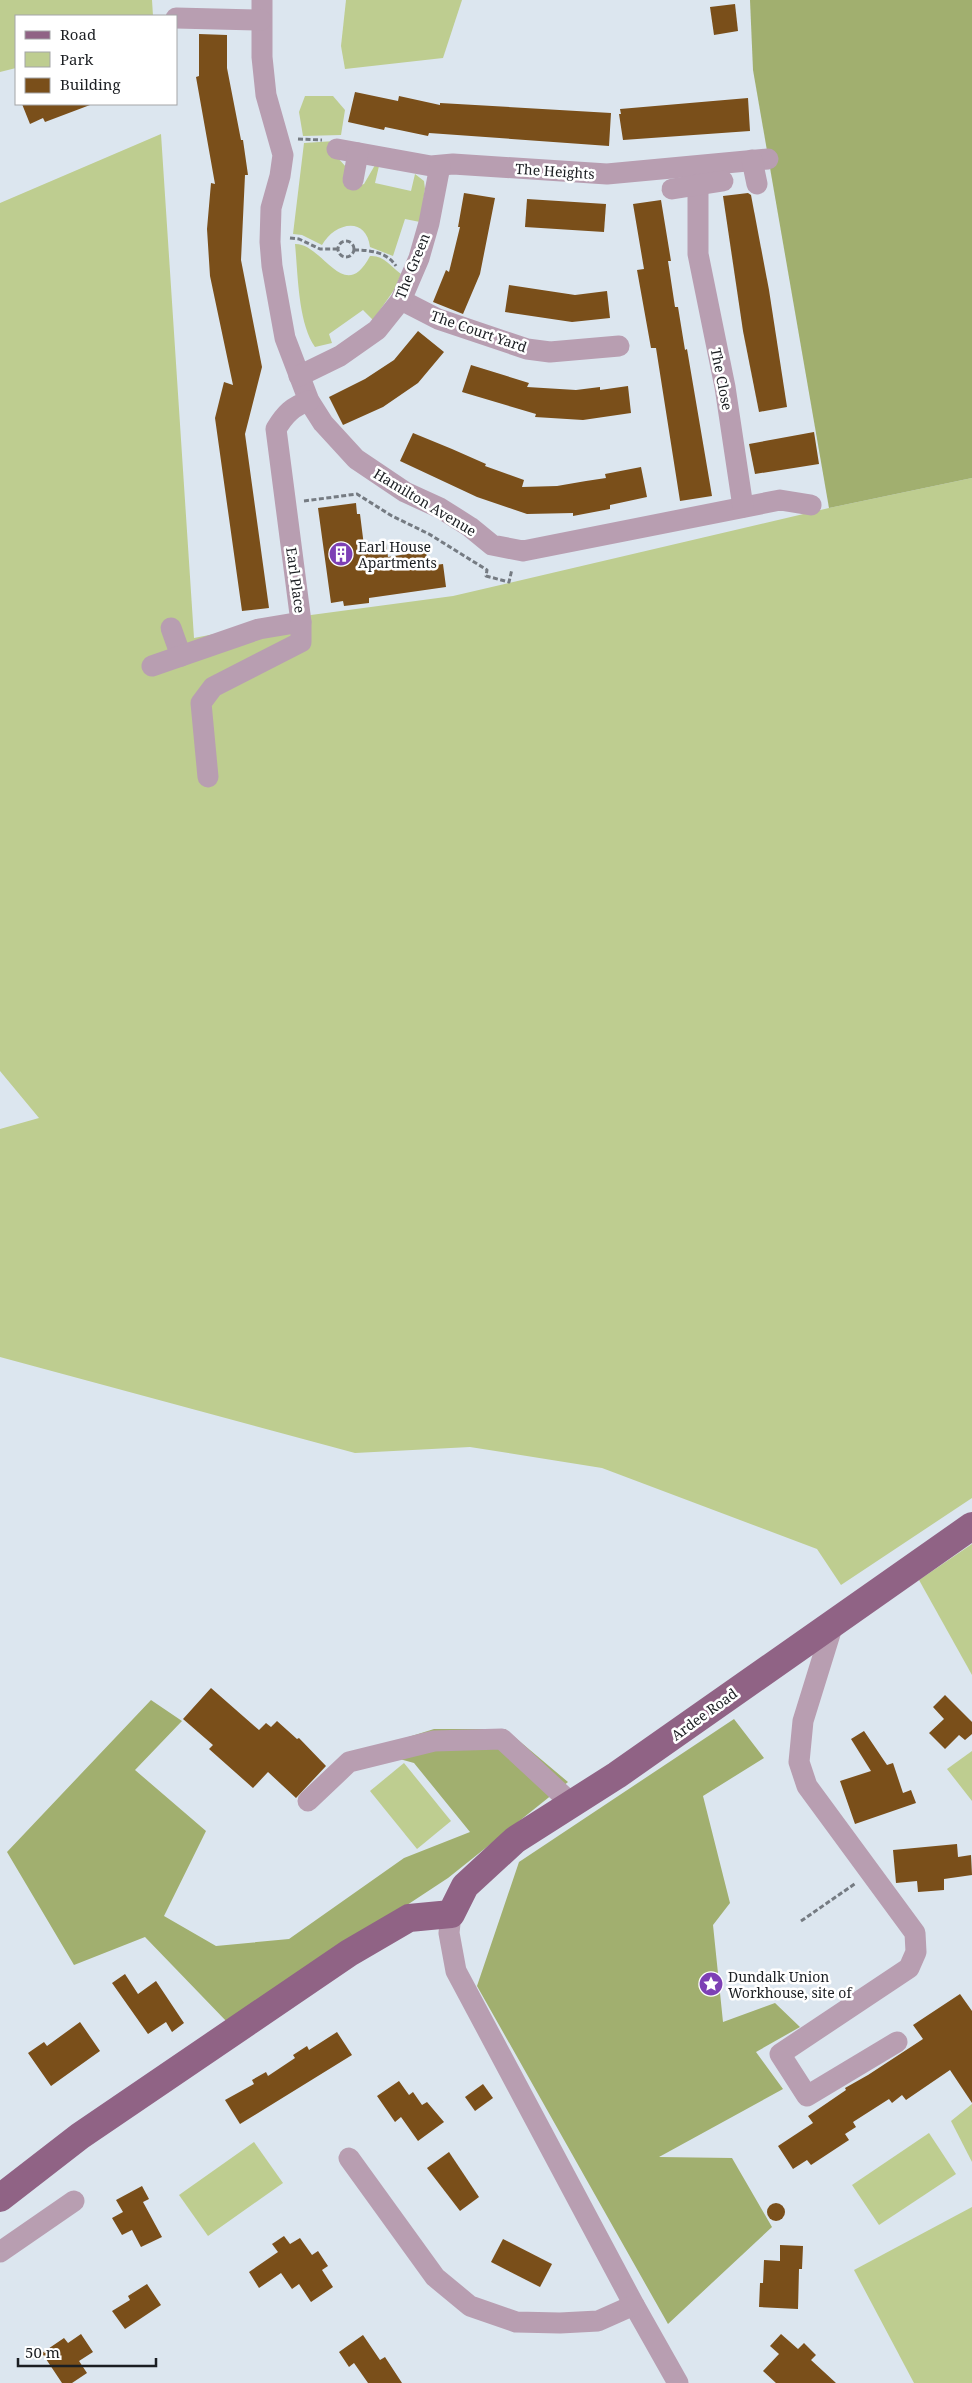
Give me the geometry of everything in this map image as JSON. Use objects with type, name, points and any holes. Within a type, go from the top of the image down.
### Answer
[{"type":"main road","name":"Ardee Road","points":[[451,1914],[465,1886],[515,1840],[617,1776],[834,1621],[972,1526]]},
{"type":"main road","points":[[0,2198],[80,2136],[349,1953],[409,1918],[451,1914]]},
{"type":"street","name":"Hamilton Avenue","points":[[178,18],[261,10],[266,95],[283,154],[280,176],[271,208],[270,242],[281,325],[298,376],[309,401],[323,423],[356,459],[405,492],[440,508],[470,527],[492,545],[522,551],[743,506]]},
{"type":"street","name":"The Heights","points":[[337,149],[431,166],[453,164],[607,174],[760,160],[757,184]]},
{"type":"street","points":[[353,180],[358,153]]},
{"type":"street","name":"The Green","points":[[298,376],[340,356],[377,330],[400,300],[418,258],[429,223],[440,166]]},
{"type":"street","points":[[672,189],[723,181]]},
{"type":"street","name":"The Close","points":[[698,184],[698,254],[725,387],[743,506]]},
{"type":"street","name":"The Court Yard","points":[[400,300],[438,319],[527,349],[550,352],[620,346]]},
{"type":"street","name":"Earl Place","points":[[152,666],[259,629],[301,622],[276,429],[285,413],[299,404],[309,401]]},
{"type":"street","points":[[743,506],[780,500],[811,505]]},
{"type":"street","points":[[208,777],[201,704],[213,687],[301,642],[301,622]]},
{"type":"street","points":[[171,628],[181,656]]},
{"type":"street","points":[[834,1621],[803,1720],[799,1762],[807,1786],[915,1933],[916,1952],[909,1968],[780,2054],[807,2096],[897,2042]]},
{"type":"street","points":[[308,1801],[349,1762],[434,1741],[502,1739],[572,1804]]},
{"type":"street","points":[[451,1914],[448,1933],[456,1971],[634,2305],[678,2383]]},
{"type":"street","points":[[348,2158],[435,2276],[470,2306],[516,2322],[560,2323],[598,2321],[634,2305]]},
{"type":"street","points":[[0,2252],[74,2200]]},
{"type":"path","points":[[279,141],[296,138],[310,141],[338,138],[337,149]]},
{"type":"path","points":[[290,238],[299,239],[320,249],[338,249]]},
{"type":"path","points":[[347,241],[352,243],[354,250],[352,255],[347,257],[340,254],[338,249],[340,244],[347,241]]},
{"type":"path","points":[[354,250],[373,251],[382,254],[403,271]]},
{"type":"path","points":[[801,1921],[871,1873]]},
{"type":"green space","points":[[0,0],[152,0],[153,15],[15,15],[15,68],[0,72]]},
{"type":"green space","points":[[346,0],[462,0],[443,58],[345,69],[341,46]]},
{"type":"green space","points":[[750,0],[972,0],[972,478],[829,508],[753,70]]},
{"type":"green space","points":[[305,96],[333,96],[345,110],[341,135],[303,136],[299,112]]},
{"type":"green space","points":[[161,134],[194,638],[311,615],[453,596],[829,508],[972,478],[972,1498],[841,1585],[817,1549],[602,1468],[470,1447],[355,1453],[0,1357],[0,1129],[39,1118],[0,1071],[0,203]]},
{"type":"green space","points":[[335,141],[333,154],[361,185],[364,184],[375,165],[379,166],[375,183],[411,191],[415,174],[424,181],[425,189],[420,222],[405,219],[393,256],[370,247],[367,237],[362,230],[356,227],[341,228],[327,237],[322,245],[302,235],[293,234],[304,143]]},
{"type":"green space","points":[[295,244],[305,246],[315,252],[342,274],[351,275],[360,270],[370,256],[375,256],[383,259],[401,274],[394,290],[373,320],[363,310],[329,334],[332,343],[315,347],[309,337],[302,312]]},
{"type":"green space","points":[[972,1544],[972,1675],[919,1580]]},
{"type":"green space","points":[[151,1700],[182,1721],[135,1770],[206,1831],[164,1916],[216,1946],[289,1939],[404,1858],[470,1832],[414,1763],[367,1750],[434,1729],[505,1729],[568,1782],[448,1878],[228,2023],[145,1937],[74,1965],[7,1852]]},
{"type":"green space","points":[[734,1719],[764,1758],[703,1796],[730,1903],[713,1925],[723,2022],[775,2003],[800,2027],[756,2052],[783,2089],[659,2157],[732,2158],[772,2227],[668,2324],[477,1986],[519,1862]]},
{"type":"green space","points":[[972,1751],[972,1801],[947,1769]]},
{"type":"green space","points":[[404,1763],[451,1821],[417,1849],[370,1791]]},
{"type":"green space","points":[[972,2104],[972,2162],[951,2121]]},
{"type":"green space","points":[[929,2133],[956,2174],[879,2225],[852,2185]]},
{"type":"green space","points":[[254,2142],[283,2183],[208,2236],[179,2195]]},
{"type":"green space","points":[[972,2207],[972,2383],[914,2383],[854,2270]]},
{"type":"building","points":[[735,4],[738,31],[714,35],[710,7]]},
{"type":"building","points":[[199,34],[227,35],[227,68],[241,140],[243,140],[248,175],[245,175],[241,260],[262,367],[245,434],[269,608],[242,611],[215,418],[224,382],[233,385],[210,276],[207,229],[211,183],[215,184],[196,77],[199,76]]},
{"type":"building","points":[[355,92],[398,101],[399,96],[440,105],[440,103],[611,113],[609,146],[429,133],[428,136],[385,127],[384,130],[348,122]]},
{"type":"building","points":[[748,98],[750,131],[623,140],[620,109]]},
{"type":"building","points":[[22,105],[90,105],[45,122],[43,118],[30,124]]},
{"type":"building","points":[[464,193],[495,198],[480,274],[463,314],[433,302],[446,270],[449,272],[460,227],[458,227]]},
{"type":"building","points":[[748,193],[751,195],[769,290],[787,407],[759,412],[743,331],[723,196]]},
{"type":"building","points":[[527,199],[606,204],[604,232],[525,227]]},
{"type":"building","points":[[661,200],[671,261],[668,261],[675,307],[678,307],[685,350],[687,349],[712,496],[680,501],[656,348],[651,348],[637,270],[644,269],[633,204]]},
{"type":"building","points":[[509,285],[575,295],[607,291],[610,318],[572,322],[505,312]]},
{"type":"building","points":[[418,331],[444,352],[418,383],[383,407],[343,425],[329,397],[365,379],[394,360]]},
{"type":"building","points":[[471,365],[529,383],[527,387],[576,390],[600,387],[600,390],[628,386],[631,413],[583,420],[535,417],[536,414],[462,392]]},
{"type":"building","points":[[814,432],[819,464],[755,474],[749,444]]},
{"type":"building","points":[[413,433],[486,464],[485,466],[524,480],[522,487],[557,486],[606,478],[605,474],[641,467],[647,497],[610,505],[610,509],[573,516],[573,513],[527,514],[477,497],[400,461]]},
{"type":"building","name":"Earl House Apartments","points":[[356,503],[357,514],[360,514],[364,546],[386,543],[388,557],[426,551],[428,566],[443,564],[446,587],[369,598],[369,603],[344,606],[343,601],[331,603],[318,508]]},
{"type":"building","points":[[211,1688],[259,1730],[266,1723],[271,1727],[277,1721],[297,1739],[299,1738],[326,1766],[296,1798],[268,1772],[253,1788],[209,1749],[213,1745],[183,1719]]},
{"type":"building","points":[[945,1695],[972,1722],[972,1734],[965,1740],[959,1735],[945,1749],[929,1733],[944,1719],[933,1707]]},
{"type":"building","points":[[864,1731],[887,1765],[893,1763],[903,1793],[911,1790],[916,1803],[855,1824],[840,1781],[871,1771],[851,1739]]},
{"type":"building","points":[[957,1844],[958,1857],[971,1855],[972,1875],[944,1879],[944,1890],[918,1892],[917,1881],[896,1883],[893,1850]]},
{"type":"building","points":[[125,1974],[138,1994],[156,1981],[184,2023],[172,2032],[166,2022],[148,2034],[112,1983]]},
{"type":"building","points":[[960,1994],[972,2011],[972,2103],[950,2070],[906,2100],[902,2095],[892,2103],[889,2099],[853,2122],[856,2127],[845,2134],[849,2140],[811,2165],[807,2160],[793,2169],[778,2146],[813,2123],[808,2116],[846,2090],[845,2088],[923,2039],[913,2025]]},
{"type":"building","points":[[80,2022],[100,2051],[51,2086],[28,2053],[44,2042],[47,2046]]},
{"type":"building","points":[[337,2032],[352,2055],[240,2124],[225,2100],[254,2084],[252,2080],[266,2072],[268,2076],[295,2058],[293,2055],[307,2046],[309,2050]]},
{"type":"building","points":[[399,2081],[409,2095],[413,2092],[422,2105],[427,2102],[444,2122],[418,2141],[401,2117],[395,2122],[377,2096]]},
{"type":"building","points":[[483,2084],[493,2098],[475,2111],[465,2097]]},
{"type":"building","points":[[449,2152],[479,2197],[460,2211],[427,2168]]},
{"type":"building","points":[[142,2186],[149,2199],[143,2202],[162,2237],[141,2247],[132,2230],[122,2235],[112,2218],[123,2212],[116,2200]]},
{"type":"building","points":[[776,2203],[782,2206],[785,2212],[782,2218],[776,2221],[770,2218],[767,2212],[770,2206]]},
{"type":"building","points":[[284,2236],[290,2244],[300,2238],[312,2255],[318,2251],[328,2266],[322,2270],[333,2287],[311,2302],[299,2284],[292,2289],[281,2273],[259,2288],[249,2272],[278,2252],[272,2244]]},
{"type":"building","points":[[503,2239],[552,2264],[540,2287],[491,2262]]},
{"type":"building","points":[[780,2245],[803,2246],[802,2269],[799,2269],[798,2309],[759,2307],[760,2283],[763,2283],[764,2260],[780,2261]]},
{"type":"building","points":[[147,2284],[161,2305],[125,2329],[112,2311],[130,2300],[128,2296]]},
{"type":"building","points":[[81,2334],[93,2352],[79,2361],[87,2373],[72,2383],[62,2383],[42,2353],[64,2338],[68,2343]]},
{"type":"building","points":[[781,2334],[798,2349],[804,2343],[816,2355],[811,2360],[836,2383],[776,2383],[763,2371],[779,2354],[770,2346]]},
{"type":"building","points":[[363,2335],[380,2360],[385,2357],[402,2383],[368,2383],[354,2363],[349,2367],[339,2352]]},
{"type":"place","name":"Earl House Apartments","points":[[341,554]]},
{"type":"place","name":"Dundalk Union Workhouse, site of","points":[[711,1984]]}]
